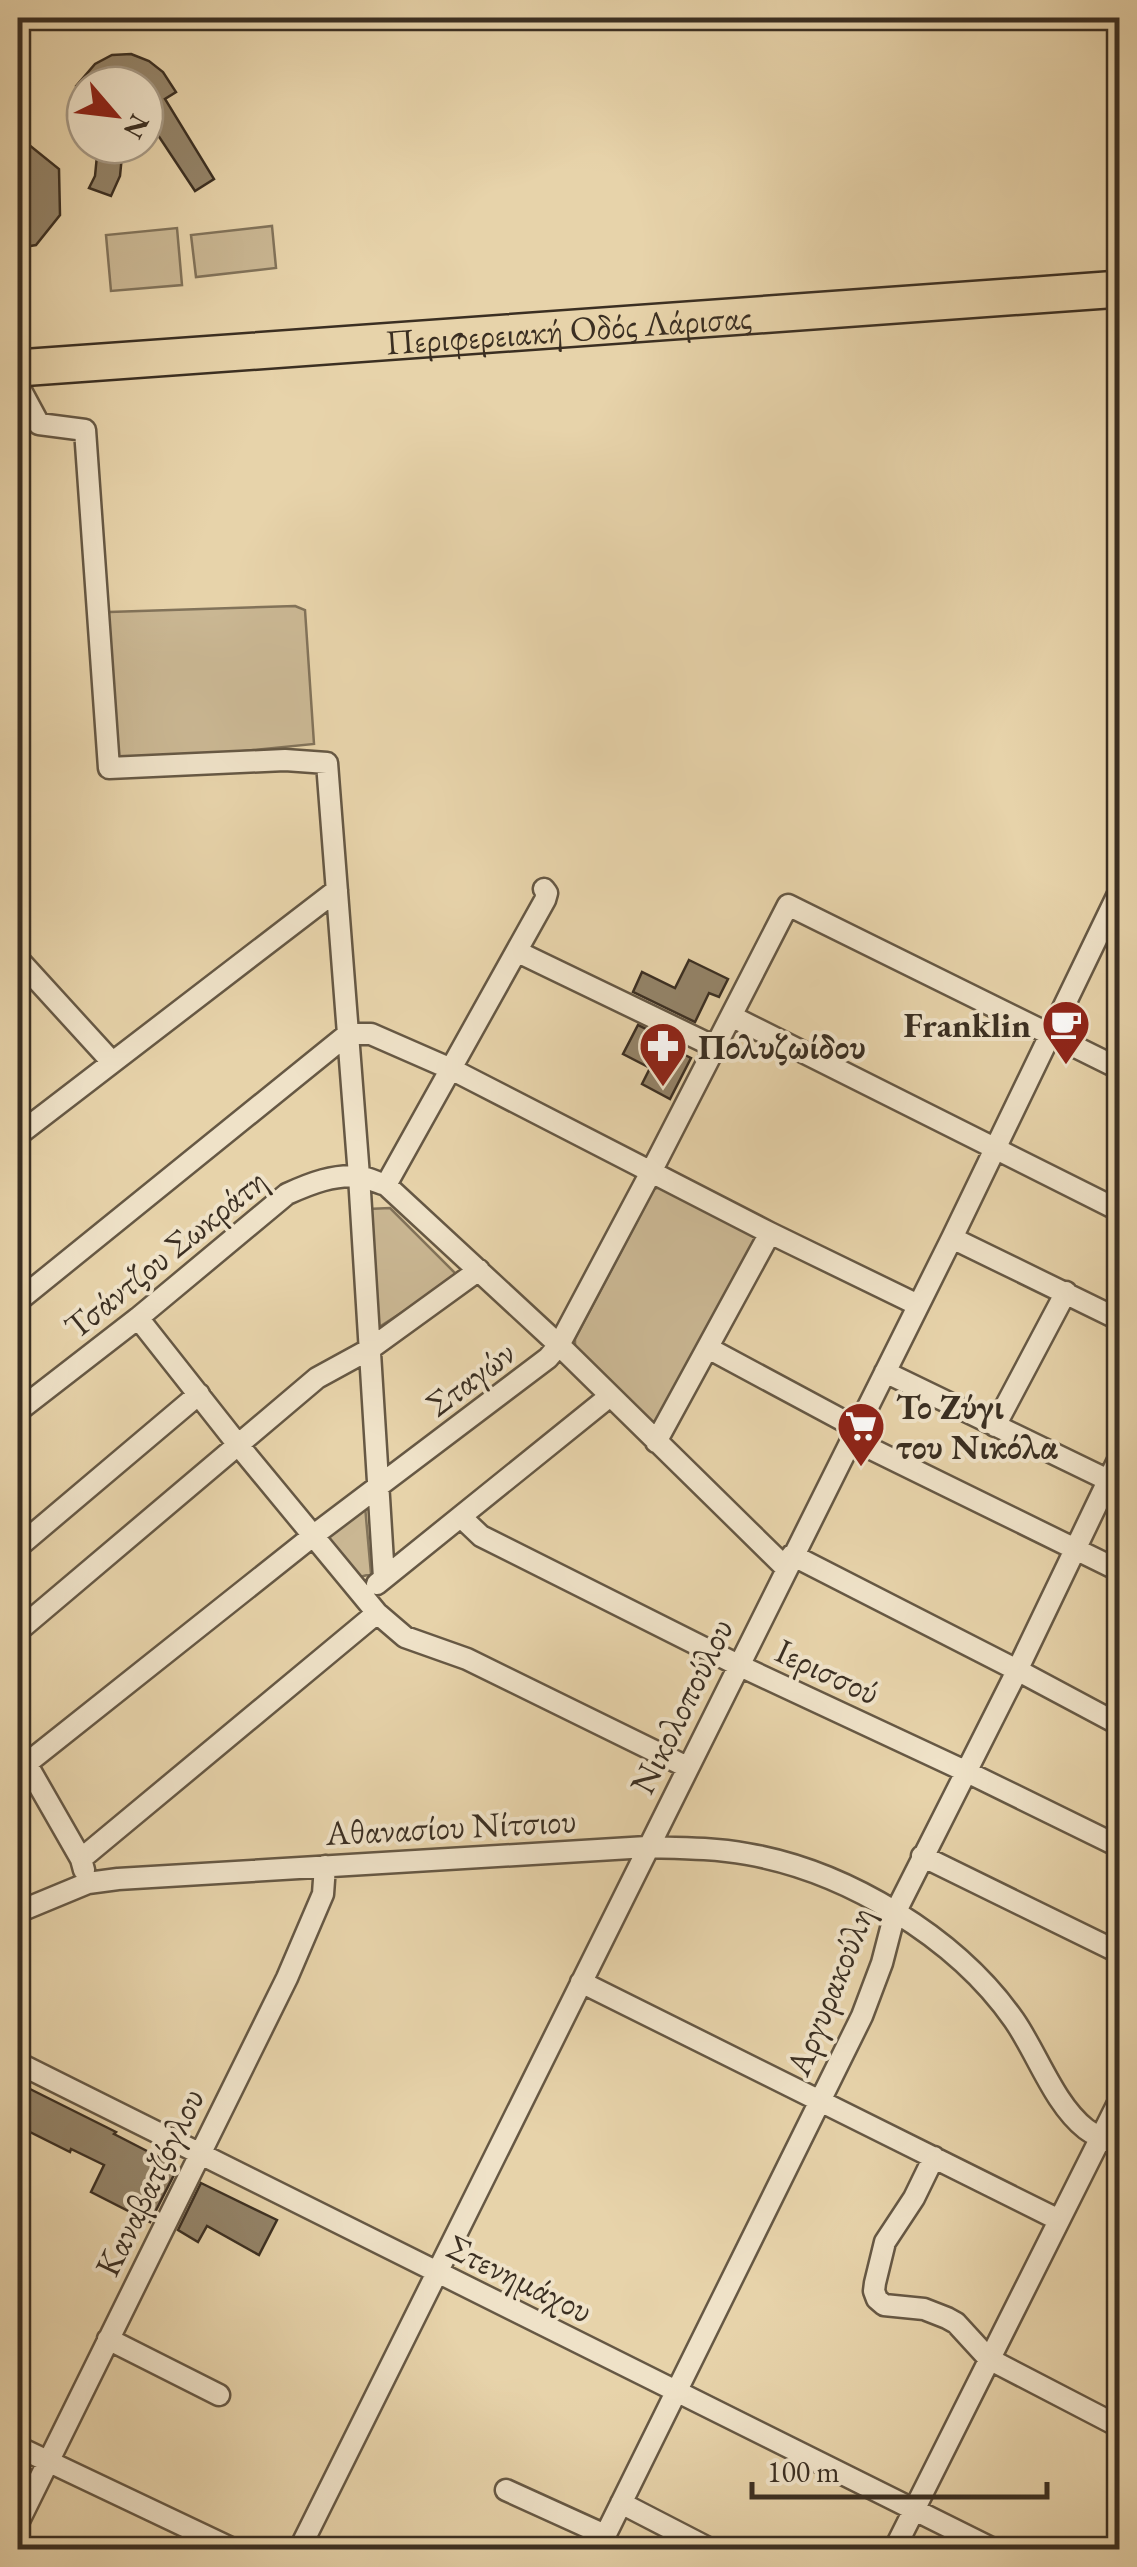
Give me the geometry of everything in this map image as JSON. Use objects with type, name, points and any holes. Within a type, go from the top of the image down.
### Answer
[{"type":"highway","name":"Περιφερειακή Οδός Λάρισας","points":[[18,368],[1120,289]]},
{"type":"street","points":[[18,385],[39,424],[85,430],[108,768],[285,760],[327,763],[360,1176],[384,1578]]},
{"type":"street","points":[[544,888],[548,893],[546,900],[386,1185],[559,1345],[656,1442],[789,1562],[1017,1670],[1120,1725]]},
{"type":"street","points":[[18,1136],[337,890]]},
{"type":"street","name":"Νικολοπούλου","points":[[299,2550],[952,1238],[1120,890]]},
{"type":"street","name":"Σταγών","points":[[22,1756],[539,1366],[559,1345],[788,906],[1052,1034]]},
{"type":"street","points":[[518,952],[715,1047]]},
{"type":"street","points":[[18,959],[112,1062]]},
{"type":"street","points":[[731,1016],[1120,1211]]},
{"type":"street","points":[[18,1302],[348,1034],[371,1034],[452,1069],[918,1305]]},
{"type":"street","points":[[1052,1034],[1120,1069]]},
{"type":"street","name":"Τσάντζου Σωκράτη","points":[[18,1412],[287,1194],[310,1184],[360,1176],[386,1185]]},
{"type":"street","points":[[656,1442],[770,1232]]},
{"type":"street","points":[[952,1238],[1120,1320]]},
{"type":"street","points":[[18,1630],[317,1378],[370,1349],[479,1270]]},
{"type":"street","points":[[995,1426],[1066,1292]]},
{"type":"street","points":[[138,1318],[377,1614],[405,1637],[467,1659],[687,1767]]},
{"type":"street","points":[[708,1348],[854,1433],[1120,1571]]},
{"type":"street","points":[[885,1372],[1108,1480]]},
{"type":"street","points":[[18,1547],[199,1394]]},
{"type":"street","points":[[364,1595],[610,1396]]},
{"type":"street","name":"Αργυρακούλη","points":[[602,2542],[862,2016],[895,1913],[1119,1458]]},
{"type":"street","name":"Ιερισσού","points":[[462,1516],[481,1536],[738,1665],[1120,1847]]},
{"type":"street","points":[[81,1859],[377,1614]]},
{"type":"street","points":[[22,1756],[81,1859],[88,1884]]},
{"type":"street","name":"Αθανασίου Νίτσιου","points":[[18,1912],[88,1884],[118,1878],[648,1847],[720,1850],[796,1865],[864,1895],[946,1948],[999,2001],[1078,2122],[1120,2146]]},
{"type":"street","points":[[922,1856],[1120,1953]]},
{"type":"street","name":"Καναβατζόγλου","points":[[18,2523],[287,1978],[324,1894],[325,1866]]},
{"type":"street","points":[[580,1982],[1059,2220]]},
{"type":"street","points":[[18,2088],[23,2065]]},
{"type":"street","name":"Στενημάχου","points":[[23,2065],[995,2550]]},
{"type":"street","points":[[894,2550],[1120,2099]]},
{"type":"street","points":[[934,2157],[914,2198],[885,2242],[875,2296],[884,2305],[924,2310],[947,2318],[989,2358],[1120,2427]]},
{"type":"street","points":[[108,2339],[220,2396]]},
{"type":"street","points":[[18,2447],[236,2550]]},
{"type":"street","points":[[506,2490],[602,2542]]},
{"type":"street","points":[[621,2503],[712,2550]]},
{"type":"shaded area","points":[[272,226],[276,268],[196,277],[191,235]]},
{"type":"shaded area","points":[[177,228],[182,285],[111,291],[106,235]]},
{"type":"shaded area","points":[[295,606],[305,610],[314,744],[135,762],[114,756],[102,617],[109,612]]},
{"type":"shaded area","points":[[663,1186],[760,1235],[662,1421],[654,1424],[575,1347],[575,1339],[654,1189]]},
{"type":"shaded area","points":[[390,1208],[457,1275],[376,1329],[368,1209]]},
{"type":"shaded area","points":[[365,1506],[371,1574],[356,1578],[324,1536]]},
{"type":"building","points":[[131,54],[154,65],[94,65],[112,55]]},
{"type":"building","points":[[165,75],[176,92],[165,99]]},
{"type":"building","points":[[165,99],[214,179],[195,191],[165,146]]},
{"type":"building","points":[[18,136],[59,169],[60,215],[36,245],[18,248]]},
{"type":"building","points":[[96,165],[121,165],[111,196],[89,188]]},
{"type":"building","points":[[689,960],[728,979],[719,997],[709,993],[695,1022],[633,992],[642,972],[675,988]]},
{"type":"building","points":[[638,1025],[684,1047],[681,1053],[691,1058],[670,1099],[642,1084],[650,1068],[623,1054]]},
{"type":"building","points":[[22,2085],[178,2167],[150,2222],[91,2192],[104,2165],[18,2126],[18,2093]]},
{"type":"building","points":[[201,2183],[277,2220],[259,2255],[207,2226],[198,2242],[178,2230]]},
{"type":"place","name":"Franklin","points":[[1066,1066]]},
{"type":"place","name":"Πολυζωίδου","points":[[663,1088]]},
{"type":"place","name":"Το Ζύγι του Νικόλα","points":[[861,1468]]}]
